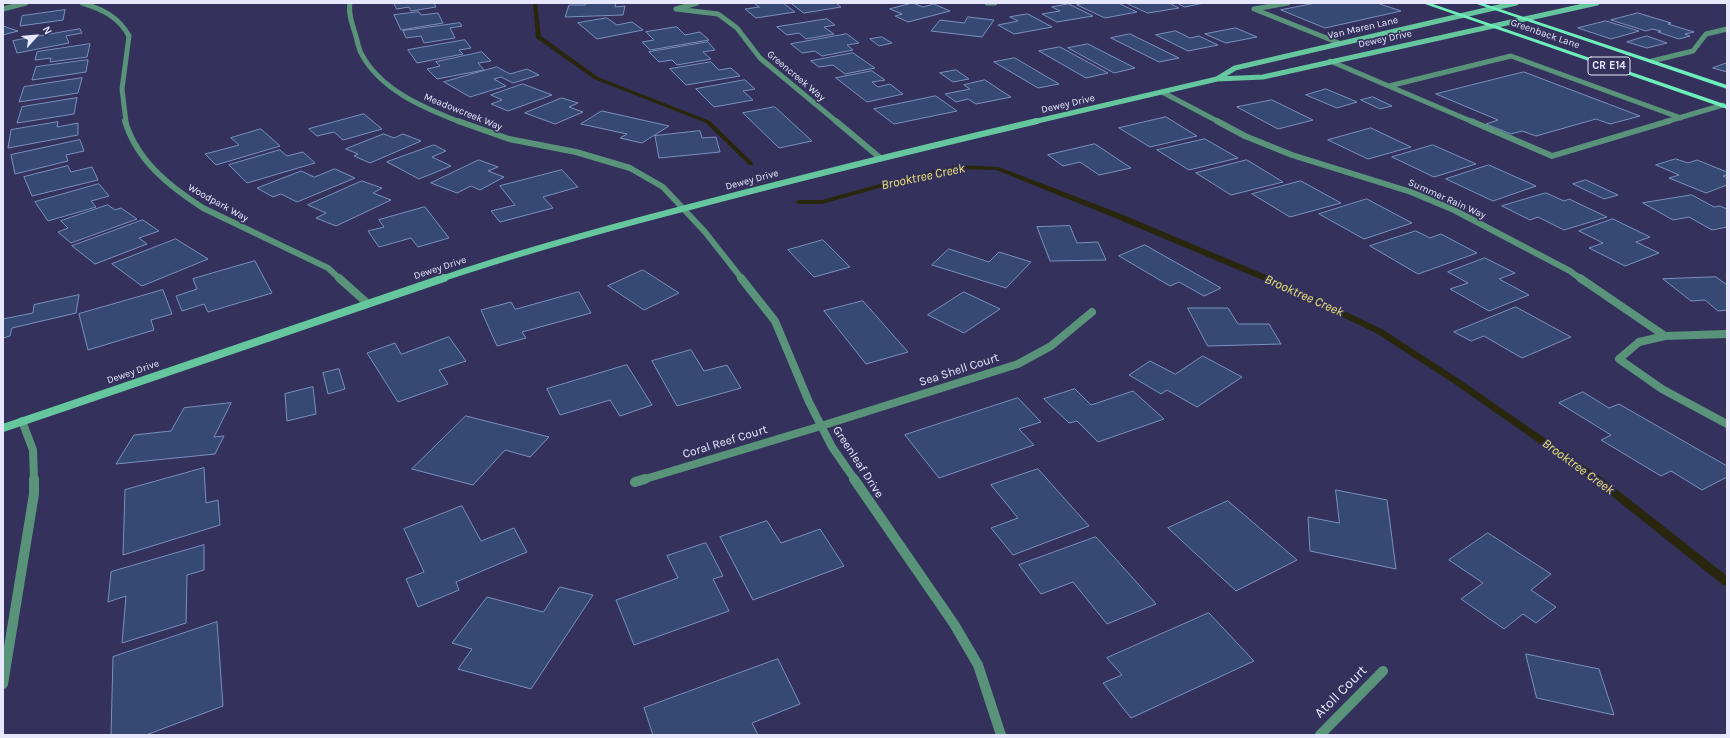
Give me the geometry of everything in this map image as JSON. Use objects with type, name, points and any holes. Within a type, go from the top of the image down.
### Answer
[{"type":"main road","name":"Greenback Lane","points":[[1425,3],[1725,106]]},
{"type":"main road","name":"Greenback Lane","points":[[1477,3],[1727,86]]},
{"type":"main road","name":"Van Maren Lane","points":[[1217,79],[1235,68],[1516,3]]},
{"type":"main road","points":[[1525,19],[1597,3]]},
{"type":"main road","name":"Dewey Drive","points":[[3,428],[478,266],[684,209],[879,158],[1217,79],[1264,77],[1330,61],[1525,19]]},
{"type":"street","points":[[3,9],[26,3]]},
{"type":"street","name":"Woodpark Way","points":[[82,3],[106,12],[125,28],[129,36],[122,97],[127,133],[137,150],[154,171],[184,196],[203,208],[328,268],[367,303]]},
{"type":"street","name":"Meadowcreek Way","points":[[350,3],[349,8],[352,24],[361,53],[379,75],[399,92],[437,113],[472,127],[509,139],[576,152],[630,168],[663,187],[684,209]]},
{"type":"street","name":"Greencreek Way","points":[[696,3],[676,9],[718,14],[737,28],[760,58],[879,158]]},
{"type":"street","points":[[987,3],[995,3]]},
{"type":"street","points":[[1288,3],[1254,9],[1339,43]]},
{"type":"street","points":[[1652,61],[1693,51],[1706,34],[1727,29]]},
{"type":"street","points":[[1390,86],[1511,56],[1681,118]]},
{"type":"street","points":[[1330,61],[1552,156],[1725,106]]},
{"type":"street","name":"Summer Rain Way","points":[[1162,92],[1245,136],[1292,155],[1412,192],[1454,210],[1570,271],[1665,336]]},
{"type":"street","name":"Greenleaf Drive","points":[[684,209],[705,232],[775,321],[809,402],[832,447],[954,624],[974,658],[1001,735]]},
{"type":"street","name":"Sea Shell Court","points":[[821,426],[1018,364],[1051,346],[1092,312]]},
{"type":"street","points":[[1727,334],[1665,336],[1638,342],[1619,359],[1662,389],[1727,424]]},
{"type":"street","points":[[3,684],[34,494],[33,450],[22,421]]},
{"type":"street","name":"Coral Reef Court","points":[[635,482],[821,426]]},
{"type":"street","name":"Atoll Court","points":[[1320,735],[1383,671]]},
{"type":"building","points":[[394,3],[434,3],[436,7],[411,11],[409,7],[397,9]]},
{"type":"building","points":[[586,3],[616,3],[615,7],[625,6],[623,15],[565,17],[569,5],[585,5]]},
{"type":"building","points":[[754,3],[783,3],[795,12],[756,18],[745,9],[759,7]]},
{"type":"building","points":[[791,3],[836,3],[841,7],[804,13]]},
{"type":"building","points":[[913,3],[923,7],[934,4],[950,11],[908,22],[895,16],[902,14],[890,9]]},
{"type":"building","points":[[1085,3],[1118,3],[1137,12],[1105,18],[1077,5]]},
{"type":"building","points":[[1126,3],[1169,3],[1179,8],[1148,13]]},
{"type":"building","points":[[1177,3],[1204,3],[1185,7]]},
{"type":"building","points":[[1316,3],[1377,3],[1401,11],[1325,28],[1281,10]]},
{"type":"building","points":[[1069,4],[1093,16],[1057,22],[1042,14],[1060,11],[1052,7]]},
{"type":"building","points":[[65,10],[63,20],[20,26],[22,16]]},
{"type":"building","points":[[419,12],[421,15],[438,13],[443,23],[401,30],[394,15]]},
{"type":"building","points":[[1638,13],[1694,32],[1685,34],[1690,36],[1679,39],[1658,32],[1661,31],[1652,29],[1646,31],[1611,20]]},
{"type":"building","points":[[1028,14],[1052,27],[1014,34],[998,25],[1018,21],[1010,17]]},
{"type":"building","points":[[968,17],[994,20],[982,37],[931,31],[940,20],[964,23]]},
{"type":"building","points":[[607,18],[617,25],[632,22],[643,30],[597,39],[578,23]]},
{"type":"building","points":[[827,19],[835,25],[824,27],[834,34],[806,39],[799,33],[787,35],[777,27]]},
{"type":"building","points":[[1606,21],[1639,31],[1611,39],[1578,28]]},
{"type":"building","points":[[460,23],[462,26],[450,28],[455,38],[424,43],[421,36],[406,38],[403,31]]},
{"type":"building","points":[[3,26],[18,31],[3,35]]},
{"type":"building","points":[[677,27],[685,35],[700,32],[709,40],[650,50],[642,42],[654,40],[646,32]]},
{"type":"building","points":[[1236,28],[1257,37],[1226,43],[1205,34]]},
{"type":"building","points":[[80,29],[82,33],[66,36],[69,43],[17,53],[13,41]]},
{"type":"building","points":[[1176,31],[1190,38],[1199,36],[1218,45],[1188,51],[1156,35]]},
{"type":"building","points":[[847,34],[859,43],[847,45],[853,50],[822,56],[815,51],[802,53],[791,44]]},
{"type":"building","points":[[1130,34],[1179,58],[1159,62],[1111,38]]},
{"type":"building","points":[[1647,36],[1667,43],[1647,48],[1627,42]]},
{"type":"building","points":[[882,37],[892,43],[879,46],[870,39]]},
{"type":"building","points":[[465,40],[471,48],[459,50],[463,54],[417,63],[408,50]]},
{"type":"building","points":[[708,42],[715,50],[703,52],[711,59],[677,65],[672,60],[659,62],[649,52]]},
{"type":"building","points":[[90,44],[87,57],[50,62],[51,58],[35,60],[37,52]]},
{"type":"building","points":[[1088,44],[1135,68],[1114,73],[1068,48]]},
{"type":"building","points":[[1060,47],[1108,73],[1086,78],[1039,51]]},
{"type":"building","points":[[482,52],[491,61],[478,63],[484,70],[437,79],[427,69],[440,66],[436,62]]},
{"type":"building","points":[[853,53],[875,68],[845,74],[833,65],[819,67],[811,61]]},
{"type":"building","points":[[1015,58],[1059,84],[1038,88],[994,62]]},
{"type":"building","points":[[88,60],[86,72],[32,80],[36,67]]},
{"type":"building","points":[[711,62],[719,70],[731,68],[740,76],[686,85],[670,69]]},
{"type":"building","points":[[1727,63],[1727,72],[1713,68]]},
{"type":"building","points":[[497,67],[510,74],[527,69],[539,75],[513,83],[501,77],[494,79],[506,86],[470,97],[444,82]]},
{"type":"building","points":[[956,70],[969,79],[953,82],[940,73]]},
{"type":"building","points":[[872,71],[885,80],[872,82],[878,87],[890,84],[903,94],[867,102],[836,78]]},
{"type":"building","points":[[1524,72],[1640,116],[1610,124],[1596,119],[1536,136],[1522,131],[1511,134],[1486,124],[1498,120],[1436,94]]},
{"type":"building","points":[[82,78],[78,93],[19,102],[24,87]]},
{"type":"building","points":[[745,80],[755,89],[743,91],[753,100],[714,107],[696,89]]},
{"type":"building","points":[[985,80],[1011,97],[976,104],[968,99],[956,102],[945,94],[970,89],[964,85]]},
{"type":"building","points":[[523,84],[552,95],[508,111],[491,104],[502,100],[491,95]]},
{"type":"building","points":[[1326,89],[1357,102],[1337,108],[1306,95]]},
{"type":"building","points":[[936,96],[957,111],[894,124],[874,109]]},
{"type":"building","points":[[1373,97],[1392,106],[1380,109],[1361,100]]},
{"type":"building","points":[[77,98],[74,114],[17,123],[22,107]]},
{"type":"building","points":[[562,98],[578,103],[569,107],[583,112],[555,124],[525,113]]},
{"type":"building","points":[[1272,100],[1313,120],[1278,129],[1237,107]]},
{"type":"building","points":[[775,107],[812,141],[779,148],[743,113]]},
{"type":"building","points":[[602,111],[669,126],[642,143],[620,138],[627,134],[581,124]]},
{"type":"building","points":[[364,114],[382,129],[343,140],[334,132],[317,136],[309,129]]},
{"type":"building","points":[[1166,117],[1197,136],[1150,147],[1119,128]]},
{"type":"building","points":[[58,122],[57,127],[78,123],[78,135],[8,148],[11,130]]},
{"type":"building","points":[[1371,128],[1411,147],[1368,159],[1328,140]]},
{"type":"building","points":[[261,129],[280,146],[216,165],[205,154],[239,145],[231,138]]},
{"type":"building","points":[[700,131],[702,138],[716,137],[720,152],[659,158],[655,136]]},
{"type":"building","points":[[384,134],[394,138],[403,134],[421,141],[370,163],[354,156],[358,154],[346,149]]},
{"type":"building","points":[[1205,139],[1238,158],[1189,170],[1157,150]]},
{"type":"building","points":[[80,140],[84,151],[66,155],[68,161],[15,174],[11,155]]},
{"type":"building","points":[[1095,144],[1131,168],[1099,175],[1080,162],[1063,166],[1048,155]]},
{"type":"building","points":[[434,145],[446,151],[432,157],[451,166],[419,179],[387,162]]},
{"type":"building","points":[[1433,145],[1476,164],[1434,177],[1392,157]]},
{"type":"building","points":[[280,150],[287,156],[303,152],[315,163],[247,183],[229,165]]},
{"type":"building","points":[[1676,159],[1688,163],[1697,160],[1727,172],[1727,175],[1723,176],[1727,178],[1727,185],[1706,193],[1669,178],[1679,175],[1656,165]]},
{"type":"building","points":[[479,160],[498,167],[488,171],[504,177],[480,190],[471,186],[457,193],[431,183]]},
{"type":"building","points":[[1247,160],[1283,182],[1231,195],[1196,173]]},
{"type":"building","points":[[1489,165],[1536,186],[1493,201],[1446,179]]},
{"type":"building","points":[[68,166],[71,172],[92,167],[98,180],[32,196],[24,177]]},
{"type":"building","points":[[335,169],[355,178],[297,202],[281,194],[273,197],[257,188],[301,171],[314,177]]},
{"type":"building","points":[[562,170],[578,187],[543,197],[553,208],[500,222],[491,211],[515,205],[500,186]]},
{"type":"building","points":[[1586,180],[1618,195],[1604,199],[1573,184]]},
{"type":"building","points":[[362,181],[382,188],[373,193],[391,200],[336,226],[316,218],[326,213],[308,205]]},
{"type":"building","points":[[1301,181],[1341,203],[1290,217],[1252,194]]},
{"type":"building","points":[[99,184],[109,196],[91,201],[96,207],[48,221],[35,202]]},
{"type":"building","points":[[1546,193],[1564,201],[1569,199],[1607,217],[1564,230],[1538,217],[1530,220],[1502,206]]},
{"type":"building","points":[[1692,195],[1714,207],[1720,206],[1727,209],[1727,227],[1712,230],[1689,217],[1673,220],[1643,203]]},
{"type":"building","points":[[1367,199],[1412,223],[1364,239],[1319,214]]},
{"type":"building","points":[[108,205],[115,210],[121,208],[137,219],[71,243],[58,232],[68,228],[61,221]]},
{"type":"building","points":[[425,207],[449,238],[418,247],[411,238],[379,247],[368,231],[384,227],[379,220]]},
{"type":"building","points":[[1613,219],[1650,237],[1636,242],[1659,253],[1625,266],[1589,248],[1603,243],[1579,231]]},
{"type":"building","points":[[143,220],[159,231],[139,238],[147,244],[95,264],[72,246]]},
{"type":"building","points":[[1070,226],[1077,243],[1098,242],[1106,260],[1050,261],[1037,227]]},
{"type":"building","points":[[1416,231],[1430,238],[1441,234],[1477,253],[1418,274],[1370,246]]},
{"type":"building","points":[[176,239],[208,259],[142,286],[112,264]]},
{"type":"building","points":[[823,240],[850,267],[814,277],[788,250]]},
{"type":"building","points":[[1145,245],[1221,288],[1204,296],[1179,282],[1170,286],[1119,256]]},
{"type":"building","points":[[949,249],[989,262],[999,252],[1031,262],[1006,288],[932,265]]},
{"type":"building","points":[[1485,258],[1515,273],[1499,279],[1529,295],[1489,311],[1450,289],[1468,283],[1448,272]]},
{"type":"building","points":[[255,261],[272,293],[208,312],[204,304],[182,311],[176,296],[197,289],[193,279]]},
{"type":"building","points":[[643,270],[679,293],[644,310],[608,286]]},
{"type":"building","points":[[1716,277],[1727,285],[1727,310],[1718,311],[1705,300],[1691,301],[1663,279]]},
{"type":"building","points":[[163,290],[172,314],[151,320],[154,330],[88,350],[79,314]]},
{"type":"building","points":[[579,292],[591,313],[522,332],[526,338],[497,346],[481,310],[511,302],[515,309]]},
{"type":"building","points":[[964,292],[1000,309],[964,333],[928,315]]},
{"type":"building","points":[[79,295],[76,313],[12,328],[10,336],[3,338],[3,319],[33,313],[34,305]]},
{"type":"building","points":[[863,301],[908,352],[866,364],[824,311]]},
{"type":"building","points":[[1516,307],[1571,337],[1522,358],[1484,336],[1471,341],[1454,332]]},
{"type":"building","points":[[1188,308],[1228,308],[1238,324],[1269,324],[1281,344],[1208,346]]},
{"type":"building","points":[[449,337],[466,361],[439,370],[448,384],[398,402],[367,353],[395,343],[401,354]]},
{"type":"building","points":[[691,350],[704,371],[727,365],[741,388],[677,406],[652,361]]},
{"type":"building","points":[[1203,356],[1242,377],[1197,407],[1167,390],[1161,394],[1129,375],[1150,361],[1175,374]]},
{"type":"building","points":[[627,365],[652,405],[620,416],[610,400],[560,415],[547,389]]},
{"type":"building","points":[[339,369],[345,389],[328,394],[323,373]]},
{"type":"building","points":[[313,387],[316,414],[287,421],[285,394]]},
{"type":"building","points":[[1075,389],[1091,405],[1133,391],[1164,419],[1098,442],[1077,421],[1069,423],[1044,399]]},
{"type":"building","points":[[1583,392],[1609,408],[1619,404],[1727,466],[1727,477],[1702,490],[1671,471],[1661,476],[1601,440],[1611,435],[1559,403]]},
{"type":"building","points":[[1018,398],[1041,422],[1019,429],[1034,445],[939,478],[905,435]]},
{"type":"building","points":[[231,403],[214,437],[224,436],[215,454],[116,464],[134,435],[171,431],[184,408]]},
{"type":"building","points":[[466,416],[549,437],[530,457],[505,450],[473,485],[412,469]]},
{"type":"building","points":[[204,468],[206,503],[218,500],[220,525],[123,555],[125,490]]},
{"type":"building","points":[[1038,469],[1089,526],[1013,555],[991,528],[1018,518],[991,485]]},
{"type":"building","points":[[1336,490],[1387,500],[1396,569],[1310,551],[1308,517],[1339,523]]},
{"type":"building","points":[[1228,501],[1297,560],[1236,591],[1168,528]]},
{"type":"building","points":[[462,506],[481,541],[514,528],[527,552],[456,582],[459,590],[418,607],[406,579],[424,572],[404,529]]},
{"type":"building","points":[[767,521],[781,543],[820,529],[844,566],[753,600],[720,537]]},
{"type":"building","points":[[1488,533],[1551,574],[1531,590],[1556,607],[1536,623],[1523,614],[1504,629],[1461,599],[1483,583],[1449,560]]},
{"type":"building","points":[[1096,537],[1156,604],[1107,624],[1073,582],[1041,594],[1019,565]]},
{"type":"building","points":[[706,543],[723,576],[713,579],[729,611],[634,645],[616,600],[678,578],[667,556]]},
{"type":"building","points":[[204,545],[204,570],[187,575],[186,623],[122,643],[126,596],[108,602],[111,572]]},
{"type":"building","points":[[560,587],[593,595],[531,689],[458,669],[472,649],[452,643],[487,597],[543,612]]},
{"type":"building","points":[[1209,613],[1254,661],[1131,718],[1103,683],[1122,675],[1107,658]]},
{"type":"building","points":[[217,622],[223,706],[146,735],[111,735],[113,657]]},
{"type":"building","points":[[1526,654],[1599,669],[1614,715],[1537,698]]},
{"type":"building","points":[[778,659],[800,704],[752,723],[758,735],[653,735],[644,708]]},
{"type":"waterway","points":[[535,3],[538,37],[596,78],[708,122],[751,164]]},
{"type":"waterway","name":"Brooktree Creek","points":[[799,202],[822,202],[907,178],[958,167],[997,168],[1118,216],[1282,285],[1379,331],[1456,381],[1597,479],[1727,582]]}]
